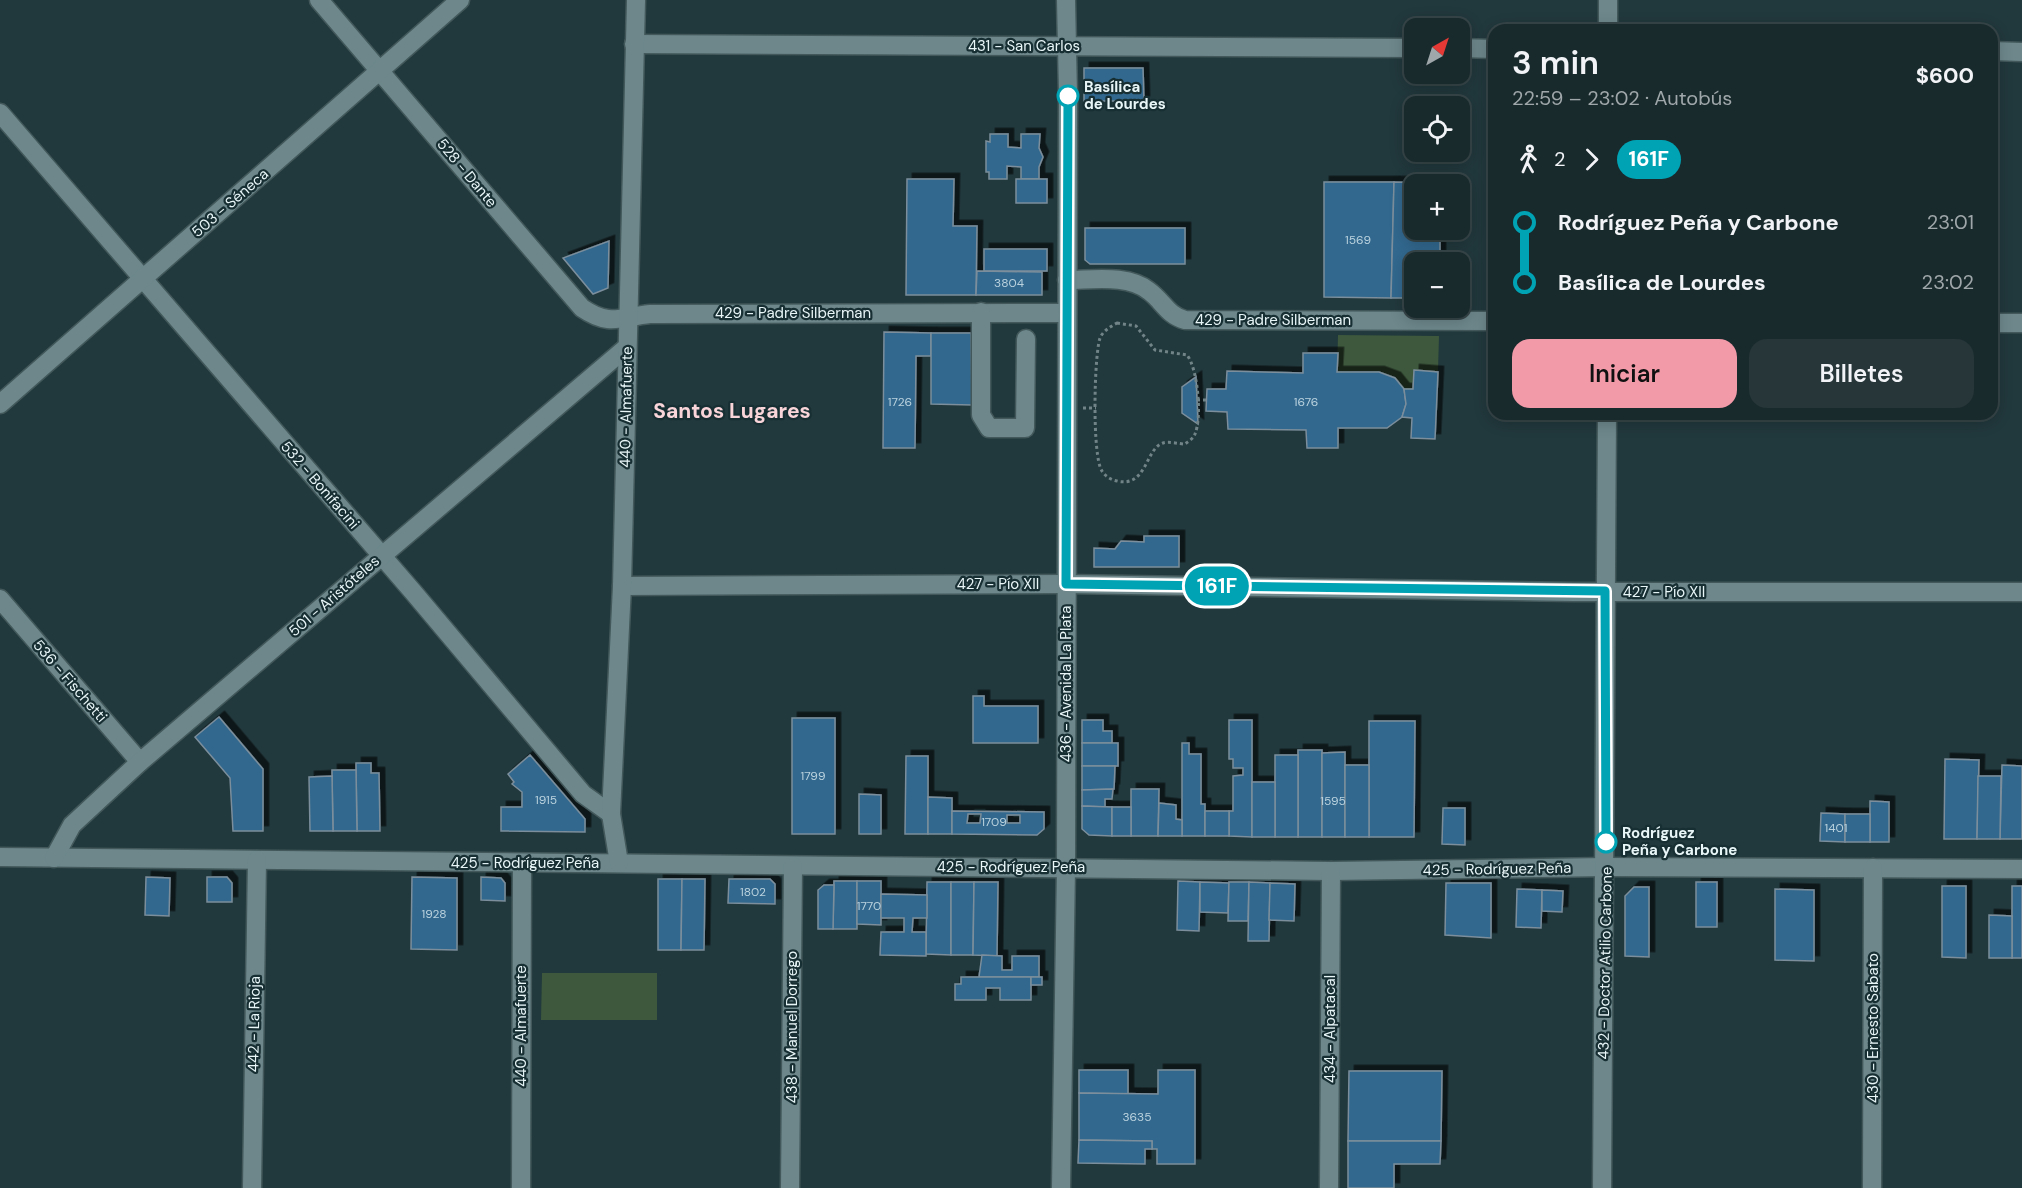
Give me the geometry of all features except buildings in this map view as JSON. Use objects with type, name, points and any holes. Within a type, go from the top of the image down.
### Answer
[{"type":"street","name":"528 - Dante","points":[[319,0],[582,308],[603,319],[629,319]]},
{"type":"street","name":"503 - Séneca","points":[[0,404],[460,0]]},
{"type":"street","name":"440 - Almafuerte","points":[[612,814],[622,586],[636,0]]},
{"type":"street","name":"436 - Avenida La Plata","points":[[1062,1188],[1066,867],[1065,0]]},
{"type":"street","points":[[1608,0],[1608,24]]},
{"type":"street","name":"431 - San Carlos","points":[[634,44],[1404,48]]},
{"type":"street","points":[[1470,48],[1488,49]]},
{"type":"street","points":[[1998,51],[2022,52]]},
{"type":"street","name":"532 - Bonifacini","points":[[0,113],[583,794],[612,814]]},
{"type":"street","name":"429 - Padre Silberman","points":[[1067,280],[1131,281],[1151,292],[1174,317],[1185,320],[1488,321]]},
{"type":"street","points":[[981,312],[981,416],[989,428],[1025,428],[1026,339]]},
{"type":"street","name":"429 - Padre Silberman","points":[[629,319],[650,314],[1066,313]]},
{"type":"street","points":[[1998,323],[2022,323]]},
{"type":"street","name":"501 - Aristóteles","points":[[54,858],[72,825],[140,762],[627,347]]},
{"type":"street","name":"432 - Doctor Atilio Carbone","points":[[1602,1188],[1606,867],[1607,420]]},
{"type":"street","name":"427 - Pío XII","points":[[622,586],[1066,584],[1605,591],[2022,592]]},
{"type":"street","name":"536 - Fischetti","points":[[0,599],[140,762]]},
{"type":"street","points":[[612,814],[619,863]]},
{"type":"street","name":"425 - Rodríguez Peña","points":[[0,857],[1331,871],[1606,867],[2022,869]]},
{"type":"street","name":"442 - La Rioja","points":[[252,1188],[257,860]]},
{"type":"street","name":"440 - Almafuerte","points":[[521,1188],[522,863]]},
{"type":"street","name":"438 - Manuel Dorrego","points":[[790,1188],[793,866]]},
{"type":"street","name":"430 - Ernesto Sabato","points":[[1872,1188],[1873,868]]},
{"type":"street","name":"434 - Alpatacal","points":[[1329,1188],[1331,871]]},
{"type":"path","points":[[1117,323],[1136,326],[1155,350],[1187,355],[1192,361],[1196,377],[1197,400],[1198,424],[1195,436],[1185,444],[1164,443],[1156,447],[1147,466],[1129,481],[1111,479],[1101,471],[1097,459],[1096,372],[1101,337],[1108,328],[1117,323]]},
{"type":"path","points":[[1197,400],[1206,400]]},
{"type":"green space","points":[[1338,335],[1439,336],[1438,372],[1414,371],[1413,389],[1404,389],[1390,377],[1382,374],[1365,371],[1337,372]]},
{"type":"green space","points":[[542,973],[657,973],[657,1020],[541,1020]]},
{"type":"bus line","name":"161F","points":[[1068,96],[1066,584],[1605,591],[1606,842]]},
{"type":"place","name":"Basílica de Lourdes","points":[[1068,96]]},
{"type":"place","name":"Rodríguez Peña y Carbone","points":[[1606,842]]},
{"type":"district","name":"Santos Lugares","points":[[732,411]]}]
